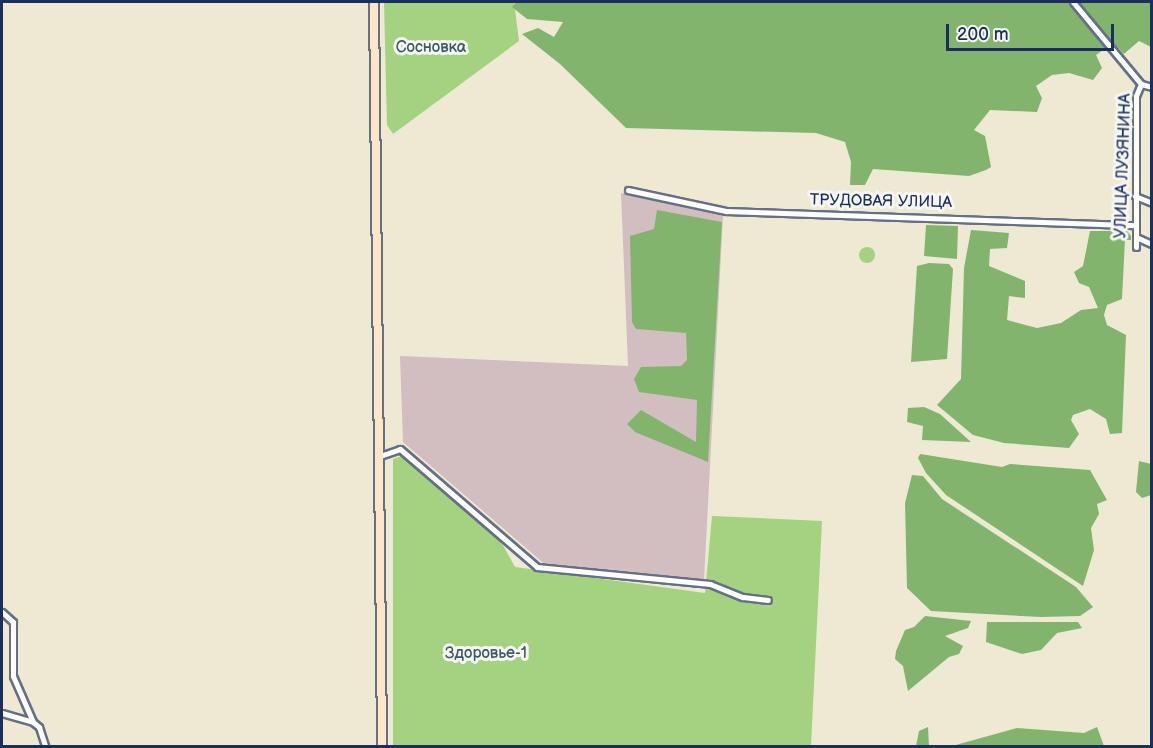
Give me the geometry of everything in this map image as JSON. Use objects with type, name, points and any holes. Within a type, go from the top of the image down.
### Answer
[{"type":"main road","points":[[374,2],[382,747]]},
{"type":"street","name":"УЛИЦА ЛУЗЯНИНА","points":[[1073,2],[1141,84],[1136,96],[1136,247]]},
{"type":"street","points":[[1141,84],[1151,86]]},
{"type":"street","name":"ТРУДОВАЯ УЛИЦА","points":[[627,190],[741,212],[839,212],[1136,225]]},
{"type":"street","points":[[1135,196],[1152,202]]},
{"type":"street","points":[[1136,237],[1152,244]]},
{"type":"street","points":[[380,456],[399,449],[537,567],[710,584],[743,597],[768,600]]},
{"type":"street","points":[[2,612],[10,617],[15,628],[13,676],[33,722]]},
{"type":"street","points":[[2,713],[33,722],[39,727],[45,747]]},
{"type":"shaded area","points":[[621,193],[723,216],[704,581],[548,567],[403,442],[400,356],[628,366]]},
{"type":"green space","name":"Сосновка","points":[[384,2],[514,2],[519,41],[393,134],[387,125]]},
{"type":"green space","points":[[516,2],[1151,2],[1151,47],[1139,41],[1124,54],[1113,43],[1096,55],[1102,68],[1093,80],[1069,73],[1052,75],[1036,86],[1042,98],[1037,112],[990,110],[974,130],[985,136],[991,167],[986,170],[969,176],[873,169],[865,185],[850,185],[851,162],[845,142],[816,133],[626,128],[560,64],[522,34],[538,28],[554,37],[563,22],[527,19],[512,7]]},
{"type":"green space","points":[[657,210],[722,222],[708,462],[635,432],[627,424],[641,410],[696,442],[697,400],[639,392],[634,379],[641,367],[681,366],[687,360],[686,333],[636,329],[632,322],[630,236],[654,229]]},
{"type":"green space","points":[[926,225],[958,226],[957,259],[924,256]]},
{"type":"green space","points":[[971,230],[1009,233],[1007,248],[990,249],[989,266],[1025,281],[1025,298],[1009,296],[1007,320],[1037,328],[1061,323],[1081,310],[1098,308],[1089,287],[1079,283],[1074,272],[1083,266],[1090,231],[1127,231],[1131,236],[1131,240],[1125,240],[1122,299],[1107,305],[1104,315],[1107,325],[1126,335],[1122,433],[1110,434],[1106,419],[1090,409],[1073,415],[1071,420],[1079,434],[1069,448],[1004,443],[973,435],[937,405],[961,379],[964,268]]},
{"type":"green space","points":[[867,247],[875,255],[867,263],[859,255]]},
{"type":"green space","points":[[929,263],[949,264],[953,269],[947,359],[911,362],[917,266]]},
{"type":"green space","points":[[924,407],[940,414],[971,442],[922,440],[923,426],[907,422],[908,408]]},
{"type":"green space","points":[[920,454],[1002,467],[1010,464],[1090,470],[1107,500],[1097,504],[1099,514],[1091,528],[1094,550],[1083,586],[946,495],[926,473],[918,458]]},
{"type":"green space","name":"Здоровье-1","points":[[402,456],[499,538],[515,567],[705,593],[712,516],[822,521],[811,746],[393,746],[393,459]]},
{"type":"green space","points":[[1139,461],[1151,464],[1151,495],[1142,498],[1136,492]]},
{"type":"green space","points":[[912,475],[923,476],[942,499],[1076,587],[1093,607],[1080,616],[1041,617],[931,611],[907,588],[905,503]]},
{"type":"green space","points":[[925,616],[971,621],[968,628],[945,636],[963,646],[959,654],[949,657],[908,691],[903,666],[895,659],[896,651],[905,630],[914,627]]},
{"type":"green space","points":[[987,622],[1078,622],[1082,628],[1057,633],[1041,650],[1022,654],[986,642]]},
{"type":"green space","points":[[928,727],[929,746],[916,746],[919,731]]},
{"type":"green space","points":[[1097,727],[1104,746],[952,746],[1017,728],[1084,733]]}]
